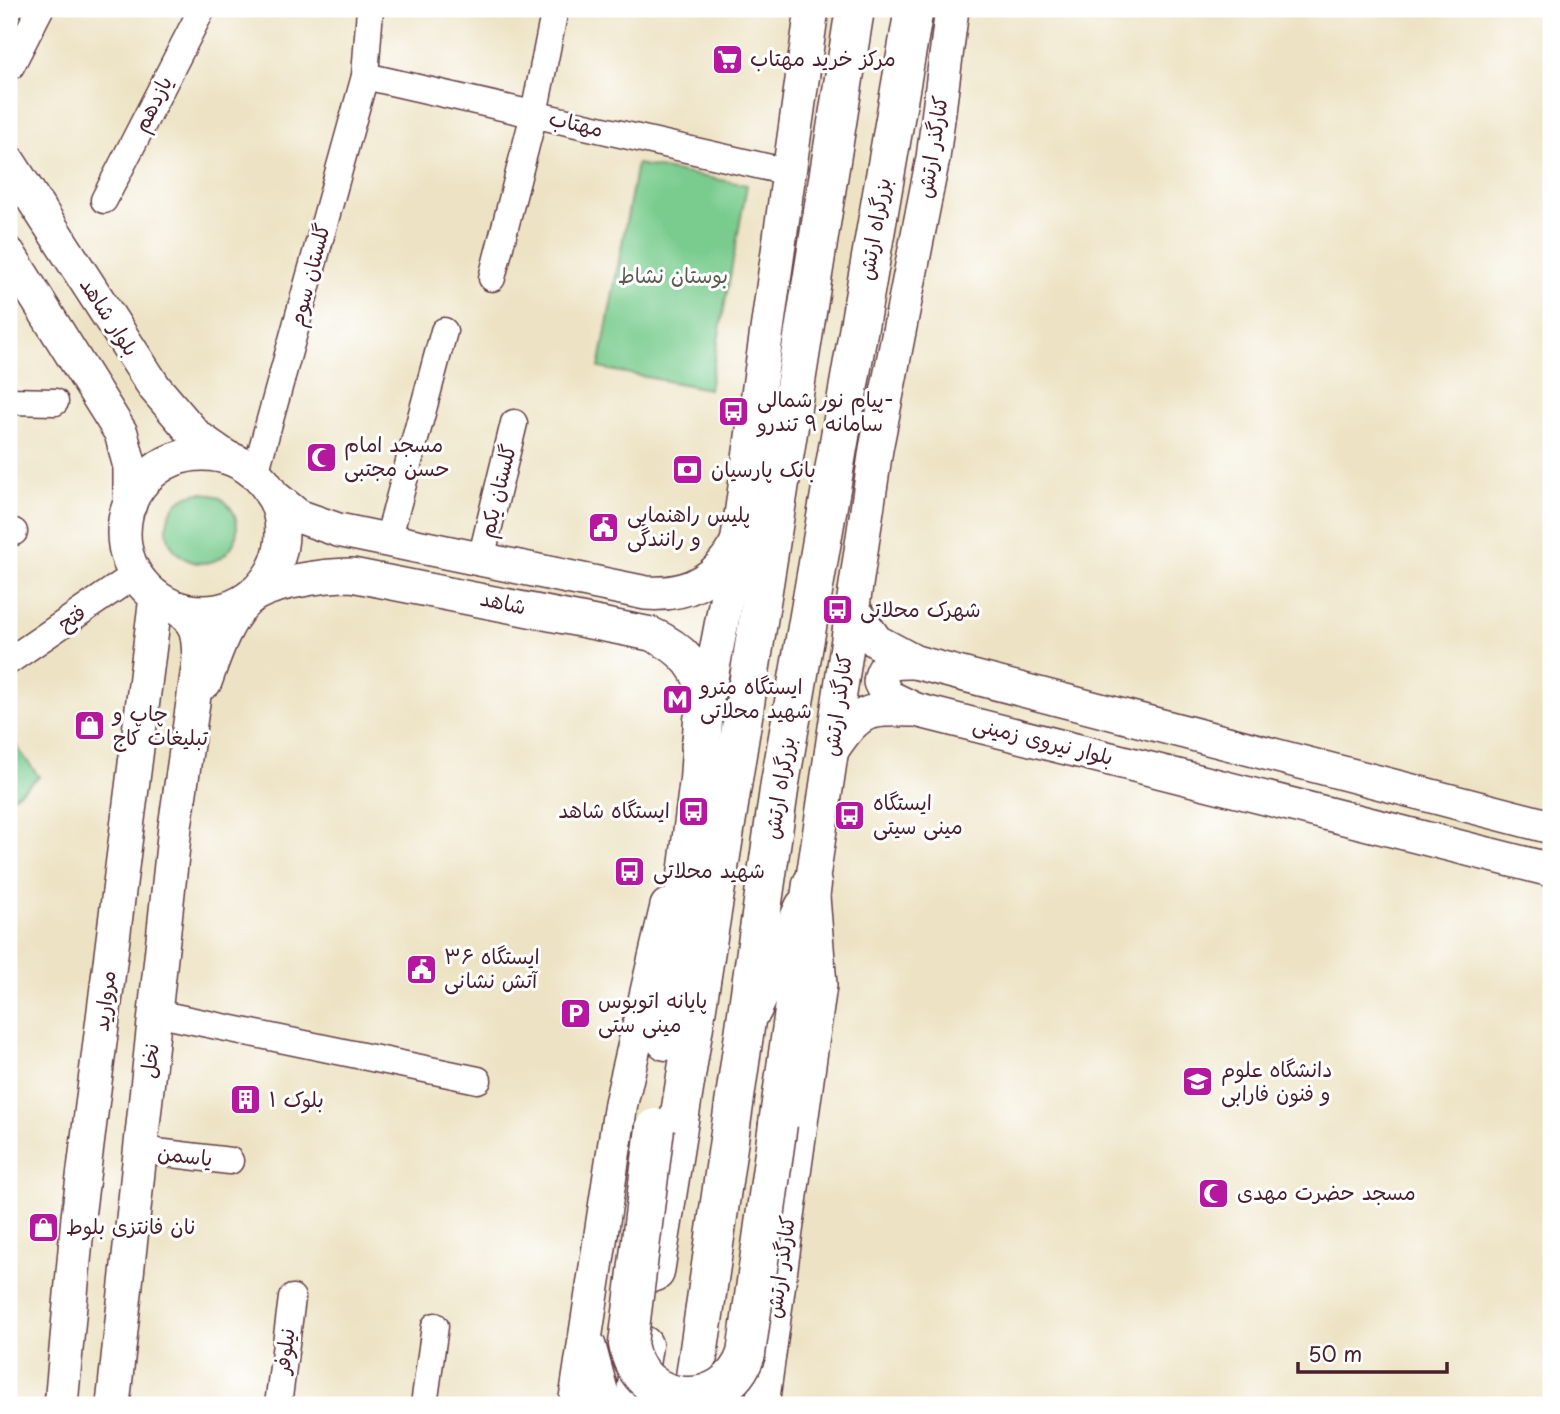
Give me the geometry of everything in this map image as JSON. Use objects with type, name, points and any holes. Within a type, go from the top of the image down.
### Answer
[{"type":"highway","points":[[634,1405],[855,9]]},
{"type":"highway","name":"بزرگراه ارتش","points":[[691,1405],[780,783],[914,9]]},
{"type":"highway","points":[[703,720],[699,780],[628,1344],[638,1371],[651,1386],[666,1394],[694,1398],[725,1388],[738,1374],[747,1354],[812,884]]},
{"type":"main road","points":[[575,1405],[621,1103],[662,932],[738,537],[812,9]]},
{"type":"main road","points":[[843,410],[906,195],[952,9]]},
{"type":"main road","name":"کنارگذر ارتش","points":[[762,1405],[820,985],[812,884],[876,449],[933,158],[952,9]]},
{"type":"main road","name":"بلوار شاهد","points":[[9,162],[155,388],[196,436],[226,457]]},
{"type":"main road","points":[[9,254],[121,433],[130,467],[130,504],[124,528],[126,552],[156,593],[192,618],[198,635],[199,661],[192,717]]},
{"type":"main road","points":[[130,504],[141,484],[159,468],[179,458],[203,454],[226,457],[263,484],[279,513],[282,533],[280,554],[272,573],[248,598],[220,640],[192,717]]},
{"type":"main road","name":"شاهد","points":[[263,484],[298,516],[338,530],[646,593],[679,592],[704,582],[725,562],[738,537]]},
{"type":"main road","name":"شاهد","points":[[248,598],[305,578],[352,575],[639,631],[668,643],[695,667],[703,686],[703,720]]},
{"type":"main road","points":[[156,593],[201,613],[226,610],[248,598]]},
{"type":"main road","name":"مروارید","points":[[61,1405],[78,1217],[156,593]]},
{"type":"main road","points":[[639,631],[656,626],[662,615],[660,603],[646,593]]},
{"type":"main road","name":"بلوار نیروی زمینی","points":[[852,607],[876,641],[915,662],[1551,827]]},
{"type":"main road","points":[[915,662],[892,662],[886,667],[880,682],[887,696],[916,710]]},
{"type":"main road","name":"بلوار نیروی زمینی","points":[[831,750],[853,720],[875,709],[916,710],[1551,870]]},
{"type":"main road","name":"نخل","points":[[113,1405],[175,827],[192,717]]},
{"type":"main road","points":[[1269,797],[1279,757]]},
{"type":"main road","points":[[744,1035],[812,884]]},
{"type":"main road","points":[[587,1337],[605,1405]]},
{"type":"street","points":[[11,66],[40,9]]},
{"type":"street","name":"یازدهم","points":[[104,200],[202,9]]},
{"type":"street","points":[[352,9],[352,61],[365,76]]},
{"type":"street","name":"گلستان سوم","points":[[263,484],[365,76],[370,9]]},
{"type":"street","points":[[492,278],[534,114],[555,9]]},
{"type":"street","name":"مهتاب","points":[[365,76],[788,172]]},
{"type":"street","points":[[388,540],[444,331]]},
{"type":"street","points":[[9,401],[55,402]]},
{"type":"street","name":"گلستان یکم","points":[[481,559],[514,423]]},
{"type":"street","name":"فتح","points":[[9,661],[156,593]]},
{"type":"street","points":[[155,1013],[478,1080]]},
{"type":"street","name":"یاسمن","points":[[140,1150],[230,1161]]},
{"type":"street","name":"نیلوفر","points":[[278,1405],[292,1298]]},
{"type":"street","points":[[424,1405],[435,1326]]},
{"type":"green space","name":"بوستان نشاط","points":[[637,164],[747,185],[709,389],[599,368]]},
{"type":"green space","points":[[202,493],[221,499],[231,509],[237,528],[231,547],[221,557],[202,563],[183,557],[173,547],[167,528],[173,509],[183,499]]},
{"type":"green space","points":[[9,736],[39,777],[9,800]]},
{"type":"place","name":"مرکز خرید مهتاب","points":[[727,59]]},
{"type":"place","name":"پیام نور شمالی- سامانه ۹ تندرو","points":[[734,412]]},
{"type":"place","name":"مسجد امام حسن مجتبی","points":[[321,457]]},
{"type":"place","name":"بانک پارسیان","points":[[688,470]]},
{"type":"place","name":"پلیس راهنمایی و رانندگی","points":[[604,527]]},
{"type":"place","name":"شهرک محلاتی","points":[[837,610]]},
{"type":"place","name":"ایستگاه مترو شهید محلاتی","points":[[677,699]]},
{"type":"place","name":"چاپ و تبلیغات کاج","points":[[90,726]]},
{"type":"place","name":"ایستگاه شاهد","points":[[693,811]]},
{"type":"place","name":"ایستگاه مینی سیتی","points":[[850,815]]},
{"type":"place","name":"شهید محلاتی","points":[[630,871]]},
{"type":"place","name":"ایستگاه ۳۶ آتش نشانی","points":[[421,969]]},
{"type":"place","name":"پایانه اتوبوس مینی ستی","points":[[575,1013]]},
{"type":"place","name":"دانشگاه علوم و فنون فارابی","points":[[1198,1082]]},
{"type":"place","name":"۱ بلوک","points":[[246,1100]]},
{"type":"place","name":"مسجد حضرت مهدی","points":[[1214,1193]]},
{"type":"place","name":"نان فانتزی بلوط","points":[[43,1227]]}]
